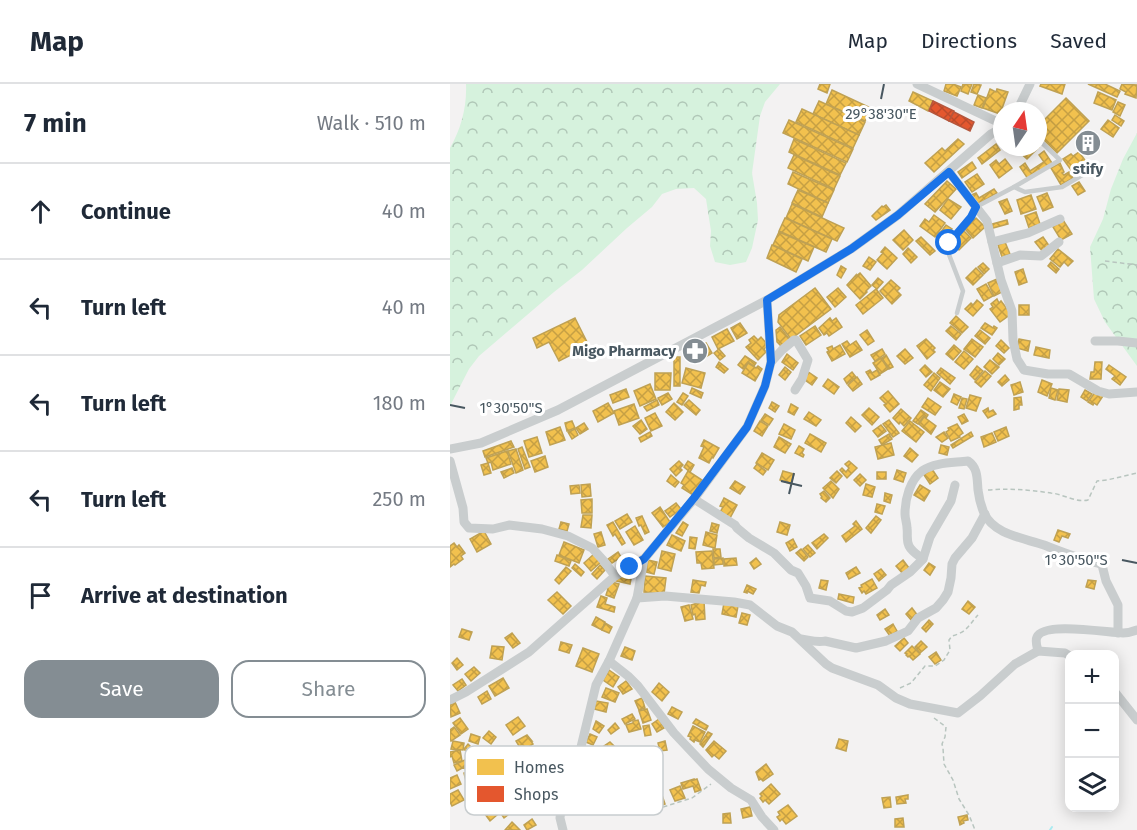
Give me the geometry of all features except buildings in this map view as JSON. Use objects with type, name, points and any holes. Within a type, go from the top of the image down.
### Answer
[{"type":"street","points":[[917,84],[993,122]]},
{"type":"street","points":[[1021,102],[1030,84]]},
{"type":"street","points":[[450,449],[481,443],[558,410],[767,300],[851,249],[898,215],[993,133]]},
{"type":"street","points":[[949,172],[987,221],[1012,311],[1013,340],[1017,359],[1024,370],[1048,374],[1069,374],[1098,391],[1108,394],[1137,392]]},
{"type":"street","points":[[992,242],[1028,233],[1060,219]]},
{"type":"street","points":[[997,263],[1020,255],[1041,256],[1059,242]]},
{"type":"street","points":[[450,700],[529,652],[615,576],[644,559],[694,498],[747,427],[765,386],[771,362],[767,300]]},
{"type":"street","points":[[771,362],[796,340],[808,360],[802,379],[795,390]]},
{"type":"street","points":[[1095,341],[1137,343]]},
{"type":"street","points":[[450,461],[463,508],[464,522],[469,528],[493,529],[509,525],[568,536],[592,548],[615,576]]},
{"type":"street","points":[[923,559],[908,545],[907,539],[905,501],[915,478],[931,466],[968,461],[974,465],[978,491],[990,523],[1021,538],[1102,565],[1106,581],[1118,605],[1119,633]]},
{"type":"street","points":[[694,498],[735,525],[749,538],[774,553],[791,570],[798,573],[810,598],[830,602],[846,612],[852,612],[863,608],[910,572],[923,559],[930,537],[951,501],[955,485]]},
{"type":"street","points":[[799,638],[856,648],[886,641],[908,631],[918,618],[936,608],[943,600],[948,592],[952,564],[972,538],[985,514]]},
{"type":"street","points":[[581,746],[596,685],[637,598],[644,559]]},
{"type":"street","points":[[637,598],[665,596],[750,605],[777,626],[792,632],[826,664],[878,685],[896,698],[910,704],[958,713],[1015,664],[1038,651],[1065,653]]},
{"type":"street","points":[[1038,651],[1036,640],[1042,632],[1090,629],[1126,633],[1137,630]]},
{"type":"street","points":[[609,661],[638,686],[674,733],[708,769],[750,800],[774,830]]},
{"type":"street","points":[[1119,697],[1137,720]]},
{"type":"street","points":[[560,815],[563,830]]},
{"type":"lane","points":[[957,313],[963,291],[948,252],[949,243],[971,217],[976,207],[1060,160],[1047,148]]},
{"type":"lane","points":[[1014,187],[1025,192],[1062,187],[1084,174]]},
{"type":"path","points":[[1105,261],[1137,265]]},
{"type":"path","points":[[978,491],[1005,488],[1053,493],[1083,501],[1088,500],[1097,481],[1137,473]]},
{"type":"path","points":[[898,689],[911,683],[925,666],[935,666],[944,660],[950,650],[949,640],[952,636],[966,631],[978,615]]},
{"type":"path","points":[[927,707],[936,722],[946,728],[942,744],[944,764],[975,830]]},
{"type":"path","points":[[663,807],[692,798],[719,778]]},
{"type":"green space","points":[[466,84],[780,84],[765,102],[760,116],[752,173],[758,220],[752,248],[746,262],[730,265],[715,262],[710,246],[711,231],[706,199],[694,188],[676,189],[662,194],[652,207],[582,270],[479,356],[469,369],[450,406],[450,148],[462,118]]},
{"type":"green space","points":[[1137,133],[1137,366],[1105,322],[1094,299],[1090,247],[1103,219],[1111,189],[1123,159]]},
{"type":"place","name":"stify","points":[[1088,143]]},
{"type":"place","name":"Migo Pharmacy","points":[[695,351]]},
{"type":"route","points":[[630,567],[644,559],[694,498],[747,427],[762,395],[771,362],[767,300],[851,249],[898,215],[949,172],[976,207],[971,217],[949,243]]}]
